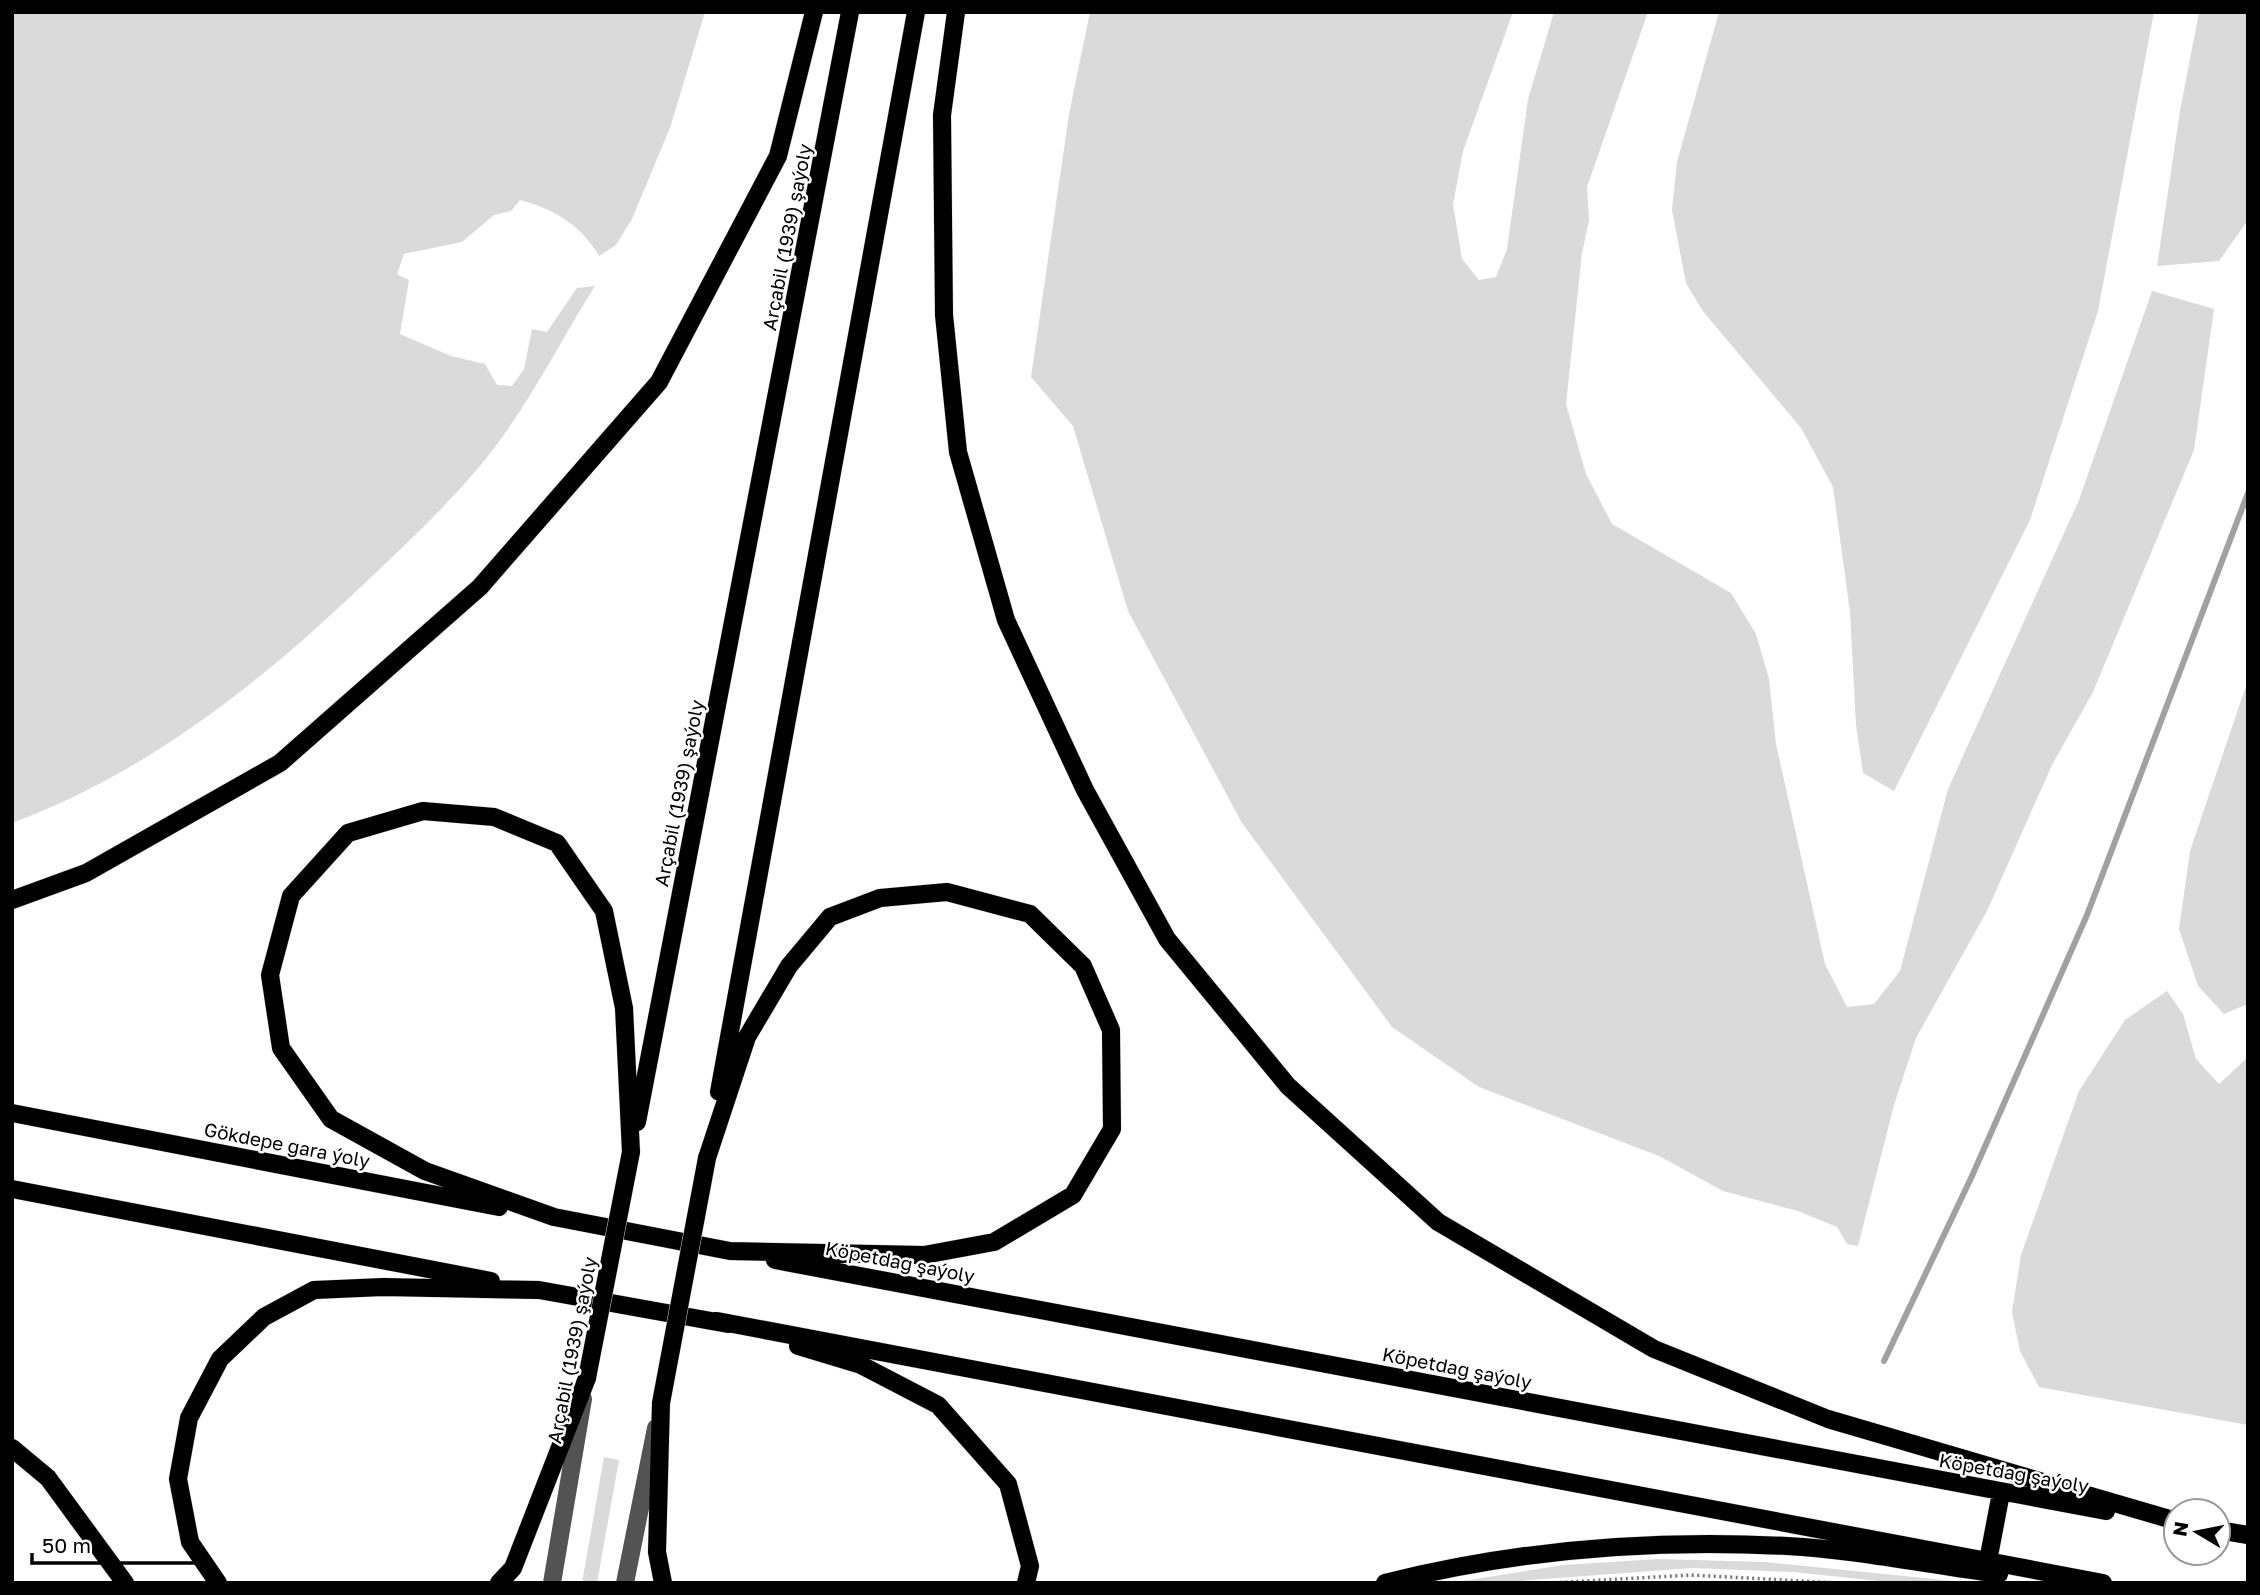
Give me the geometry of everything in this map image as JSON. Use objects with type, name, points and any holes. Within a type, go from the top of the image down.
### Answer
[{"type":"main road","points":[[12,900],[86,873],[280,762],[480,587],[659,382],[778,156],[814,12]]},
{"type":"main road","name":"Arçabil (1939) şaýoly","points":[[587,1378],[850,12]]},
{"type":"main road","points":[[663,1583],[657,1552],[661,1403],[916,12]]},
{"type":"main road","points":[[956,12],[942,115],[944,316],[958,452],[1006,620],[1084,790],[1167,939],[1288,1086],[1438,1222],[1654,1349],[1828,1419],[2162,1518]]},
{"type":"main road","points":[[631,1152],[624,1008],[604,911],[557,844],[494,817],[422,811],[348,833],[291,896],[270,975],[281,1048],[331,1119],[425,1171],[554,1217],[730,1251],[924,1255],[994,1242],[1073,1195],[1112,1129],[1111,1030],[1083,965],[1030,914],[947,892],[880,898],[831,917],[789,967],[747,1037],[707,1158]]},
{"type":"main road","name":"Gökdepe gara ýoly","points":[[12,1113],[554,1217]]},
{"type":"main road","points":[[12,1189],[2103,1583]]},
{"type":"main road","name":"Köpetdag şaýoly","points":[[730,1251],[2001,1493],[2162,1520]]},
{"type":"main road","points":[[218,1583],[190,1542],[178,1479],[189,1418],[220,1359],[264,1317],[314,1290],[383,1287],[539,1290]]},
{"type":"main road","points":[[717,1321],[861,1365],[938,1405],[1008,1484],[1030,1566],[1027,1583]]},
{"type":"main road","points":[[499,1583],[513,1568],[587,1378]]},
{"type":"main road","points":[[12,1448],[48,1478],[125,1583]]},
{"type":"main road","points":[[1988,1561],[2001,1493]]},
{"type":"main road","points":[[1385,1583],[1445,1568],[1533,1553],[1622,1546],[1788,1546],[2066,1583]]},
{"type":"street","name":"Arçabil (1939) şaýoly","points":[[552,1583],[587,1378]]},
{"type":"street","points":[[625,1583],[661,1403]]},
{"type":"path","points":[[1549,1583],[1691,1575],[1839,1583]]},
{"type":"shaded area","points":[[12,12],[705,12],[670,128],[632,219],[616,245],[599,256],[584,235],[566,220],[544,208],[520,200],[511,211],[494,215],[462,242],[404,254],[397,274],[409,280],[400,334],[451,356],[485,364],[497,385],[512,386],[524,369],[532,329],[547,332],[577,288],[595,286],[514,420],[470,477],[426,524],[326,620],[244,689],[156,751],[110,778],[12,823]]},
{"type":"shaded area","points":[[1090,12],[1513,12],[1463,151],[1453,204],[1462,259],[1479,280],[1496,277],[1507,249],[1528,99],[1554,12],[1648,12],[1587,187],[1589,220],[1582,253],[1566,404],[1586,474],[1612,524],[1731,593],[1756,634],[1769,679],[1776,744],[1825,964],[1847,1007],[1874,1004],[1900,971],[1948,789],[2079,500],[2152,291],[2214,309],[2194,450],[2093,692],[2052,765],[1987,911],[1916,1038],[1894,1105],[1858,1246],[1847,1244],[1837,1227],[1798,1211],[1723,1191],[1659,1156],[1479,1087],[1392,1027],[1242,823],[1128,611],[1073,426],[1031,377],[1069,114]]},
{"type":"shaded area","points":[[1719,12],[2154,12],[2098,311],[2030,520],[1894,791],[1863,773],[1856,725],[1850,612],[1833,487],[1801,428],[1702,310],[1686,283],[1672,210],[1677,162]]},
{"type":"shaded area","points":[[2199,12],[2248,12],[2248,220],[2219,261],[2157,266],[2180,111]]},
{"type":"shaded area","points":[[2248,680],[2248,1004],[2224,1014],[2198,986],[2179,929],[2190,851]]},
{"type":"shaded area","points":[[2167,991],[2183,1014],[2196,1059],[2219,1084],[2248,1057],[2248,1425],[2039,1387],[2020,1351],[2012,1312],[2021,1255],[2079,1091],[2125,1020]]},
{"type":"shaded area","points":[[604,1457],[619,1460],[597,1583],[582,1583]]},
{"type":"shaded area","points":[[1658,1559],[1765,1562],[1974,1583],[1897,1583],[1793,1572],[1693,1568],[1492,1583],[1450,1583],[1563,1565]]},
{"type":"waterway","points":[[1884,1361],[1972,1176],[2087,915],[2248,493]]}]
